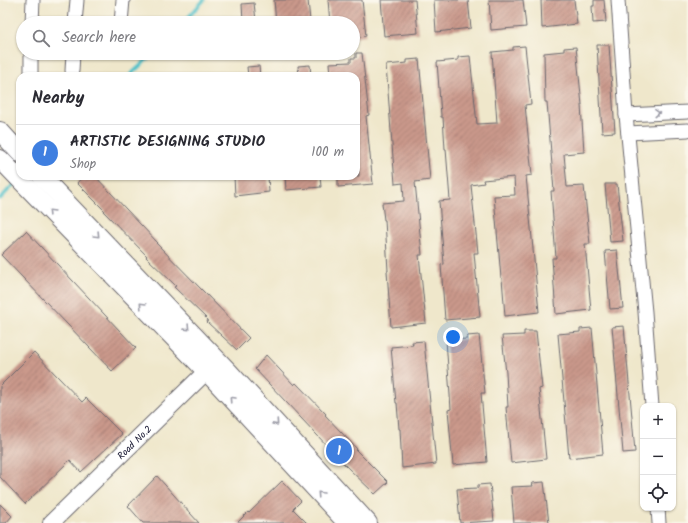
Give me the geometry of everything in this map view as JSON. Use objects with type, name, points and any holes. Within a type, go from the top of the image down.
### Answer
[{"type":"main road","points":[[0,131],[16,149]]},
{"type":"main road","points":[[0,159],[16,172]]},
{"type":"main road","points":[[24,180],[368,523]]},
{"type":"main road","points":[[45,180],[212,366],[347,523]]},
{"type":"street","points":[[32,16],[33,0]]},
{"type":"street","points":[[76,16],[77,0]]},
{"type":"street","points":[[122,16],[123,0]]},
{"type":"street","points":[[618,0],[626,115],[645,312],[652,403]]},
{"type":"street","points":[[30,72],[31,60]]},
{"type":"street","points":[[72,71],[73,60]]},
{"type":"street","points":[[626,115],[688,112]]},
{"type":"street","points":[[628,133],[688,130]]},
{"type":"street","name":"Road No.2","points":[[51,523],[212,366]]},
{"type":"street","points":[[658,511],[659,523]]},
{"type":"building","points":[[274,0],[308,0],[310,16],[275,16]]},
{"type":"building","points":[[328,0],[362,0],[366,36],[360,37],[360,16],[329,16]]},
{"type":"building","points":[[381,0],[415,0],[418,33],[384,36]]},
{"type":"building","points":[[434,0],[468,0],[471,28],[436,32]]},
{"type":"building","points":[[489,0],[523,0],[526,27],[491,30]]},
{"type":"building","points":[[541,0],[574,0],[577,24],[542,28]]},
{"type":"building","points":[[594,0],[604,0],[606,22],[593,23],[592,6],[594,6]]},
{"type":"building","points":[[254,3],[255,16],[243,16],[242,4]]},
{"type":"building","points":[[597,45],[609,45],[615,132],[602,133]]},
{"type":"building","points":[[525,46],[531,104],[525,105],[532,175],[526,176],[539,312],[505,316],[494,196],[515,195],[514,177],[483,180],[484,183],[471,185],[478,253],[474,253],[480,317],[445,320],[441,265],[444,264],[439,201],[450,200],[437,62],[458,60],[458,57],[470,56],[477,124],[497,123],[492,52],[513,50],[513,47]]},
{"type":"building","points":[[576,47],[582,105],[584,152],[564,154],[567,187],[584,186],[590,244],[585,244],[591,310],[556,314],[552,258],[556,258],[551,191],[554,191],[547,102],[545,102],[544,53],[564,51],[564,48]]},
{"type":"building","points":[[360,53],[362,53],[369,115],[366,116],[373,184],[338,187],[338,180],[360,180],[360,72],[330,72],[329,63],[351,62],[351,60],[360,60]]},
{"type":"building","points":[[419,59],[430,180],[415,182],[422,255],[419,255],[426,323],[391,327],[385,220],[382,203],[404,201],[403,183],[395,184],[386,65],[407,63],[407,60]]},
{"type":"building","points":[[310,65],[311,72],[299,72],[298,66]]},
{"type":"building","points":[[259,66],[260,72],[248,72],[247,67]]},
{"type":"building","points":[[80,180],[99,180],[157,242],[156,243],[249,338],[237,350],[207,322],[208,320],[174,287],[176,286],[146,257],[147,256],[77,183]]},
{"type":"building","points":[[234,180],[268,180],[269,192],[235,196]]},
{"type":"building","points":[[285,180],[320,180],[321,187],[286,190]]},
{"type":"building","points":[[605,184],[617,184],[623,241],[610,242]]},
{"type":"building","points":[[26,231],[136,348],[112,371],[1,255]]},
{"type":"building","points":[[617,250],[623,308],[610,309],[605,251]]},
{"type":"building","points":[[624,326],[635,452],[623,453],[612,327]]},
{"type":"building","points":[[592,328],[603,454],[569,458],[558,334],[580,332],[580,329]]},
{"type":"building","points":[[524,331],[536,331],[542,388],[539,389],[546,459],[511,463],[506,407],[508,407],[506,373],[502,336],[524,335]]},
{"type":"building","points":[[479,335],[485,393],[481,393],[487,462],[453,465],[448,410],[451,409],[446,340],[467,339],[467,336]]},
{"type":"building","points":[[424,341],[436,464],[402,468],[400,429],[391,347],[413,345],[412,342]]},
{"type":"building","points":[[34,352],[82,402],[86,398],[122,434],[81,472],[70,460],[25,504],[0,477],[0,386]]},
{"type":"building","points":[[266,355],[294,385],[296,383],[326,414],[325,415],[357,449],[356,450],[388,482],[375,494],[347,467],[255,369]]},
{"type":"building","points":[[157,476],[199,523],[143,523],[128,506]]},
{"type":"building","points":[[282,481],[301,501],[293,509],[307,523],[237,523],[248,512],[249,513]]},
{"type":"building","points":[[544,482],[549,523],[514,523],[511,487],[533,486],[532,483]]},
{"type":"building","points":[[490,484],[494,521],[460,523],[457,489],[478,488],[478,485]]},
{"type":"building","points":[[0,504],[12,516],[6,523],[0,523]]},
{"type":"waterway","points":[[189,16],[204,0]]},
{"type":"waterway","points":[[133,72],[146,60]]},
{"type":"waterway","points":[[0,199],[14,184]]},
{"type":"place","name":"ARTISTIC DESIGNING STUDIO","points":[[339,451]]}]
